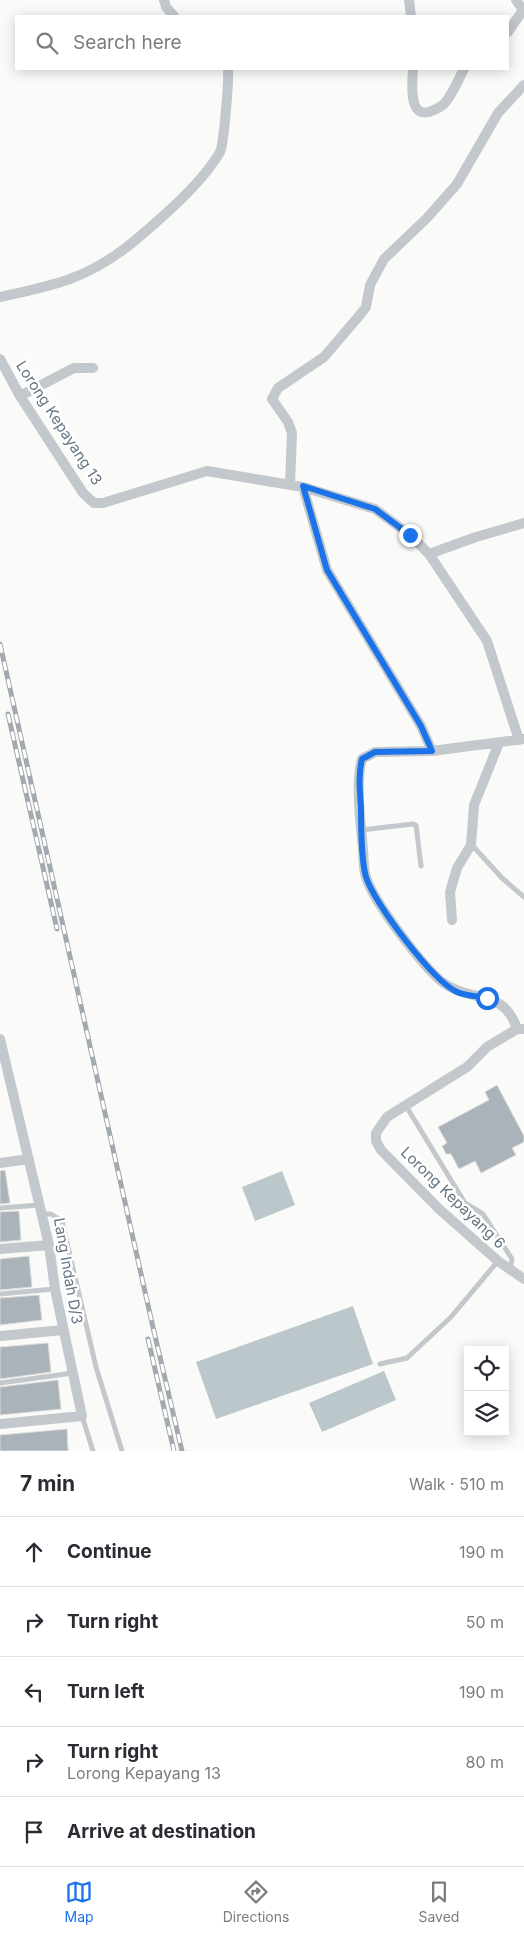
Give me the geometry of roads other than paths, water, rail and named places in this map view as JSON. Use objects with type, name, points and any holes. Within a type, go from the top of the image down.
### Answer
[{"type":"street","points":[[164,0],[173,15]]},
{"type":"street","points":[[409,0],[411,15]]},
{"type":"street","points":[[509,31],[523,10],[516,0]]},
{"type":"street","points":[[0,297],[70,279],[109,260],[134,243],[185,196],[220,151],[224,137],[228,70]]},
{"type":"street","points":[[413,70],[414,103],[419,111],[424,114],[443,104],[463,70]]},
{"type":"street","points":[[290,484],[292,433],[288,422],[272,399],[278,388],[324,358],[349,329],[366,307],[370,285],[384,259],[427,218],[457,184],[498,113],[524,85]]},
{"type":"street","name":"Lorong Kepayang 13","points":[[0,358],[20,396],[83,494],[94,503],[103,503],[207,471],[303,486],[375,509],[410,535],[429,554],[487,641],[521,740]]},
{"type":"street","points":[[20,396],[74,368],[92,368]]},
{"type":"street","points":[[303,486],[327,570],[421,726],[432,751]]},
{"type":"street","points":[[429,554],[476,537],[524,523]]},
{"type":"street","points":[[520,1029],[505,1007],[496,1001],[458,992],[442,981],[410,946],[373,894],[365,876],[359,770],[362,759],[375,752],[432,751],[521,740]]},
{"type":"street","points":[[452,920],[450,892],[456,868],[471,845],[474,805],[499,743]]},
{"type":"street","name":"Lorong Kepayang 6","points":[[520,1029],[487,1047],[467,1067],[387,1117],[376,1133],[376,1141],[381,1150],[439,1209],[498,1261],[524,1279]]},
{"type":"street","name":"Lang Indah D/3","points":[[0,1040],[3,1066],[23,1131],[49,1244],[55,1289],[82,1416]]},
{"type":"street","points":[[0,1163],[29,1159]]},
{"type":"street","points":[[0,1249],[49,1244]]},
{"type":"street","points":[[0,1336],[63,1330]]},
{"type":"street","points":[[0,1424],[82,1416]]},
{"type":"lane","points":[[361,830],[416,825],[420,866]]},
{"type":"lane","points":[[471,845],[502,878],[524,897]]},
{"type":"lane","points":[[406,1106],[465,1203],[483,1214],[512,1259],[510,1268]]},
{"type":"lane","points":[[0,1208],[41,1210],[62,1221],[96,1367],[122,1451]]},
{"type":"lane","points":[[380,1364],[407,1358],[451,1317],[498,1261]]},
{"type":"lane","points":[[0,1294],[55,1289]]},
{"type":"lane","points":[[0,1383],[73,1373]]},
{"type":"lane","points":[[82,1416],[93,1451]]},
{"type":"railway","points":[[0,644],[182,1451]]},
{"type":"railway","points":[[8,714],[57,929]]},
{"type":"railway","points":[[148,1339],[174,1451]]}]
